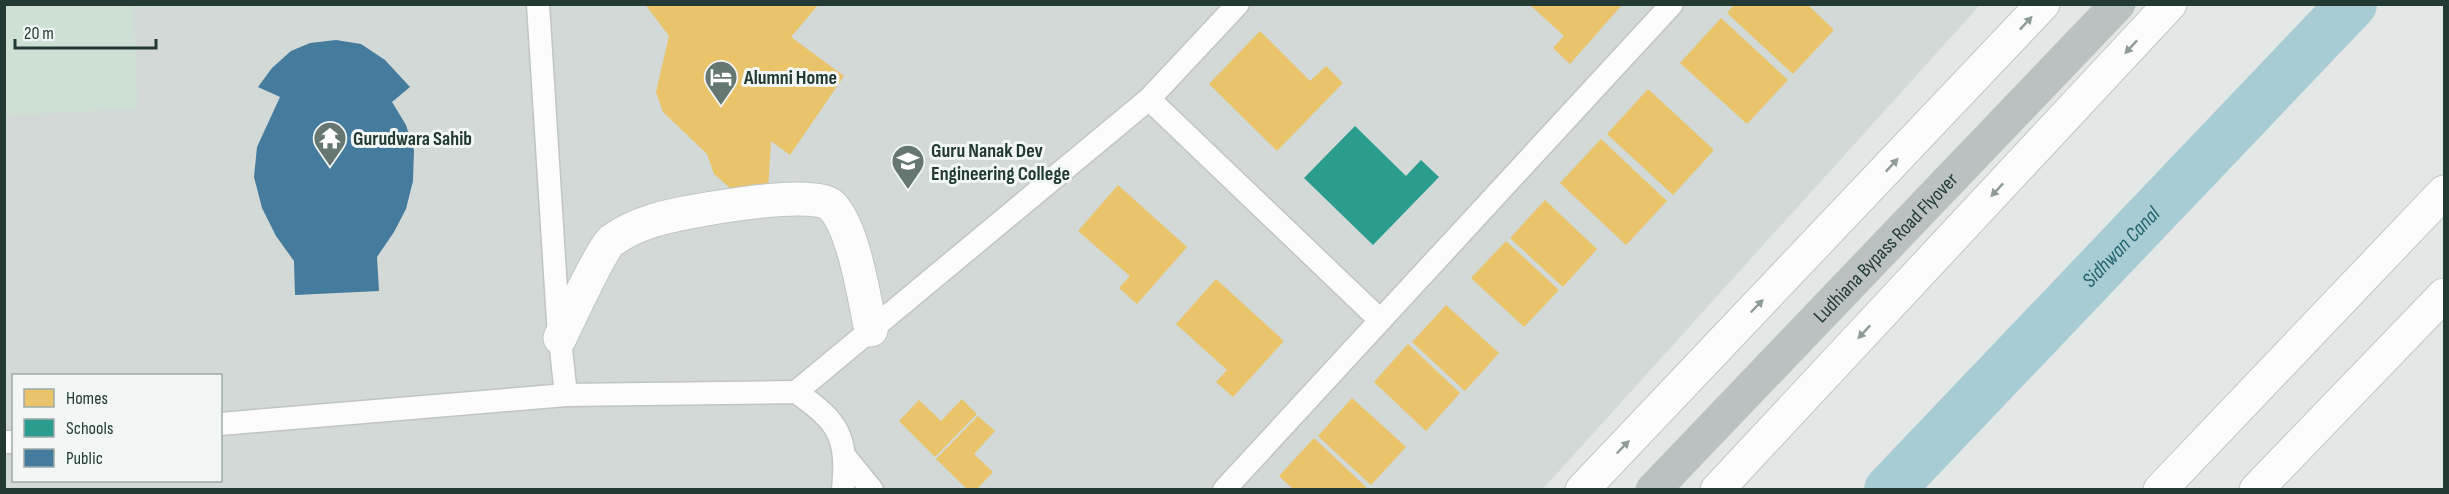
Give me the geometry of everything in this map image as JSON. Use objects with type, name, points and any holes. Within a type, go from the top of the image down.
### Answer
[{"type":"highway","name":"Ludhiana Bypass Road Flyover","points":[[1653,489],[2118,4]]},
{"type":"street","points":[[1582,489],[2043,4]]},
{"type":"street","points":[[1717,489],[2170,4]]},
{"type":"street","points":[[2160,489],[2445,192]]},
{"type":"street","points":[[560,338],[609,242],[650,221],[677,214],[707,208],[816,198],[829,203],[837,212],[849,239],[871,330]]},
{"type":"street","points":[[2256,489],[2445,295]]},
{"type":"lane","points":[[538,4],[560,338],[566,395]]},
{"type":"lane","points":[[796,392],[1149,99],[1238,4]]},
{"type":"lane","points":[[1224,489],[1672,4]]},
{"type":"lane","points":[[1149,99],[1380,320]]},
{"type":"lane","points":[[222,424],[566,395],[796,392],[822,410],[841,437],[846,458],[843,489]]},
{"type":"lane","points":[[846,458],[873,489]]},
{"type":"shaded area","name":"Guru Nanak Dev Engineering College","points":[[4,5],[1980,5],[1542,490],[5,489]]},
{"type":"green space","points":[[5,4],[133,5],[138,108],[5,116]]},
{"type":"building: Homes","points":[[645,4],[819,4],[791,37],[844,76],[790,155],[771,141],[768,190],[737,194],[714,174],[707,154],[663,112],[656,92],[669,36]]},
{"type":"building: Homes","points":[[1529,4],[1619,4],[1621,6],[1570,64],[1553,48],[1564,36]]},
{"type":"building: Homes","points":[[1735,4],[1807,4],[1834,30],[1793,74],[1727,13]]},
{"type":"building: Homes","points":[[1721,18],[1788,80],[1747,124],[1680,63]]},
{"type":"building: Homes","points":[[1260,31],[1310,81],[1326,66],[1343,83],[1277,151],[1209,84]]},
{"type":"building: Homes","points":[[1648,89],[1714,150],[1673,195],[1607,134]]},
{"type":"building: Homes","points":[[1601,139],[1667,201],[1626,245],[1560,183]]},
{"type":"building: Homes","points":[[1118,185],[1187,247],[1137,304],[1119,288],[1130,276],[1078,231]]},
{"type":"building: Homes","points":[[1545,200],[1597,249],[1563,287],[1510,238]]},
{"type":"building: Homes","points":[[1506,241],[1559,290],[1524,327],[1471,278]]},
{"type":"building: Homes","points":[[1216,279],[1284,341],[1233,397],[1216,382],[1227,370],[1176,324]]},
{"type":"building: Homes","points":[[1446,305],[1499,353],[1465,391],[1412,342]]},
{"type":"building: Homes","points":[[1408,344],[1460,393],[1426,431],[1374,382]]},
{"type":"building: Homes","points":[[1352,398],[1406,447],[1371,485],[1318,436]]},
{"type":"building: Homes","points":[[962,399],[977,414],[935,457],[899,421],[919,400],[941,421]]},
{"type":"building: Homes","points":[[978,416],[995,431],[974,454],[993,472],[976,490],[968,490],[936,459]]},
{"type":"building: Homes","points":[[1314,438],[1366,487],[1364,490],[1294,490],[1279,476]]},
{"type":"building: Schools","points":[[1355,126],[1406,176],[1421,160],[1439,177],[1373,245],[1304,178]]},
{"type":"building: Public","points":[[336,40],[361,44],[385,60],[410,87],[392,102],[406,125],[414,150],[413,181],[406,209],[377,257],[379,291],[295,295],[294,261],[276,236],[262,208],[254,177],[257,147],[280,97],[258,87],[272,68],[291,51],[310,43]]},
{"type":"waterway","name":"Sidhwan Canal","points":[[1889,490],[2352,4]]},
{"type":"place","name":"Alumni Home","points":[[721,106]]},
{"type":"place","name":"Gurudwara Sahib","points":[[330,167]]},
{"type":"place","name":"Guru Nanak Dev Engineering College","points":[[908,190]]}]
